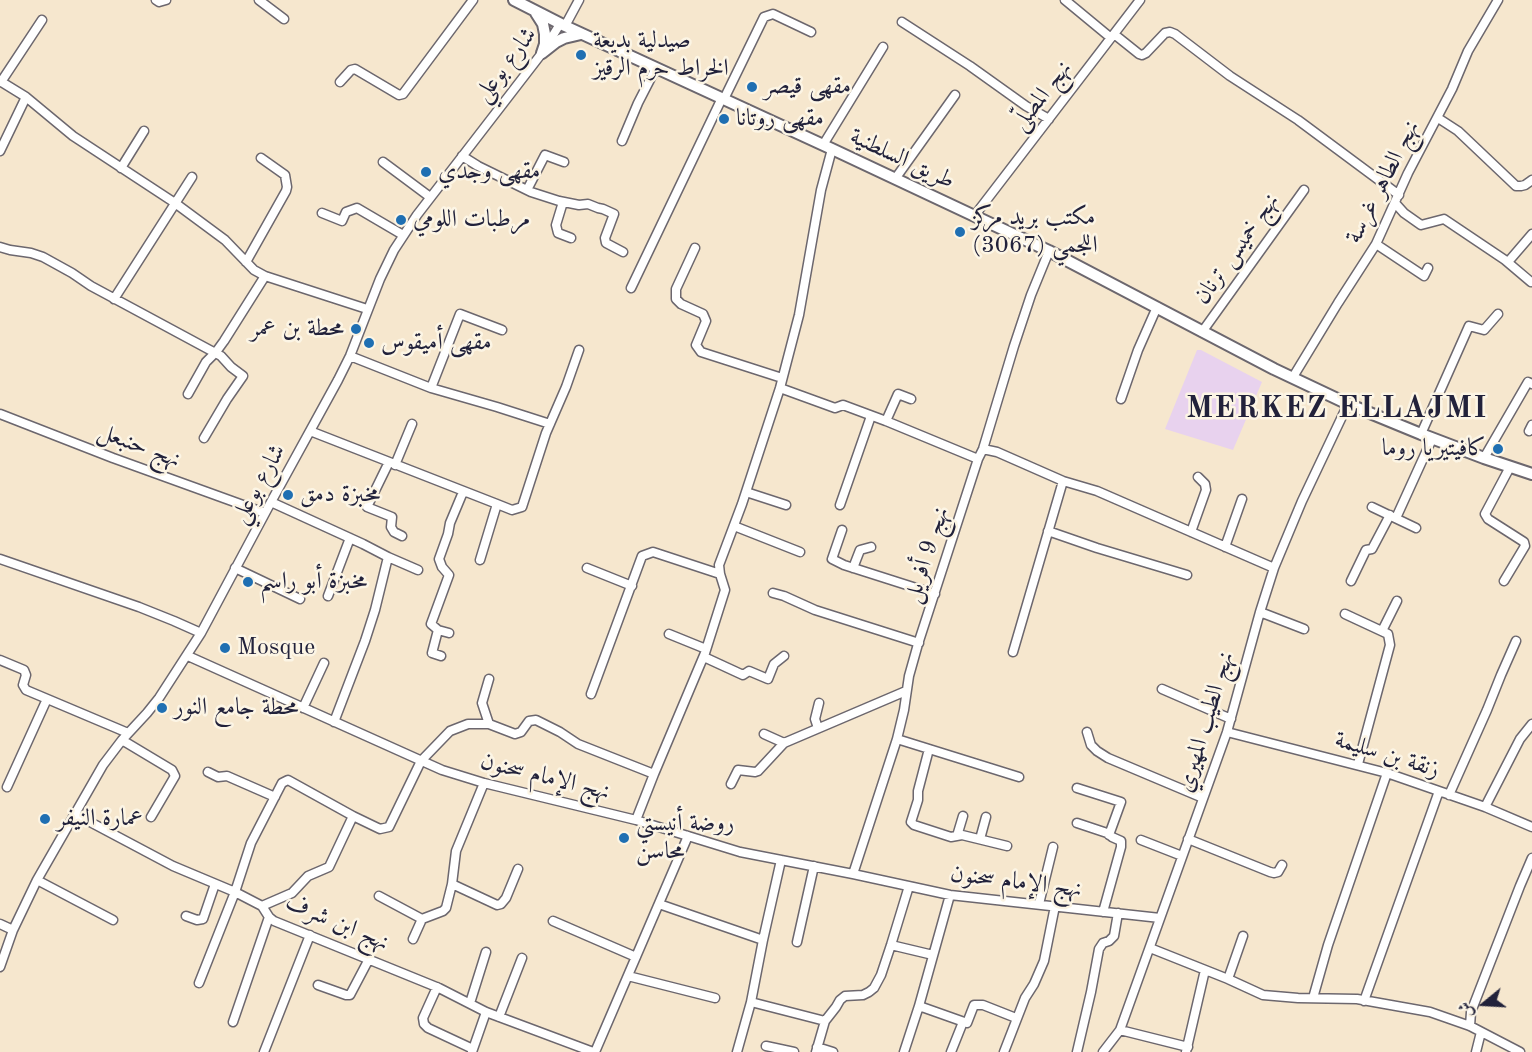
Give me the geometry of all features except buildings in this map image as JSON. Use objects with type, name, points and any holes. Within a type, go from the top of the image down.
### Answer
[{"type":"main road","name":"طريق السلطنية","points":[[514,0],[581,34],[975,215],[1108,281],[1202,332]]},
{"type":"main road","points":[[531,9],[543,24],[545,44],[542,53]]},
{"type":"main road","points":[[542,53],[564,38],[581,34]]},
{"type":"main road","points":[[1202,332],[1348,404],[1421,435],[1532,474]]},
{"type":"street","points":[[156,0],[159,2],[166,0]]},
{"type":"street","points":[[259,0],[284,19]]},
{"type":"street","points":[[340,82],[351,70],[355,69],[399,95],[403,94],[473,0]]},
{"type":"street","name":"شارع بوعلي","points":[[0,967],[13,930],[37,880],[103,765],[147,713],[188,656],[201,633],[338,380],[388,261],[403,235],[542,53],[579,0]]},
{"type":"street","points":[[1065,0],[1112,36],[1142,55],[1165,33],[1175,34],[1230,76],[1298,120],[1397,199],[1404,213],[1421,225],[1444,219],[1508,262],[1531,282]]},
{"type":"street","name":"نهج الطاهر غرسة","points":[[1293,377],[1376,244],[1468,51],[1498,0]]},
{"type":"street","name":"نهج المصلّى","points":[[975,215],[1136,2]]},
{"type":"street","points":[[631,288],[764,17],[773,14],[811,32]]},
{"type":"street","points":[[42,20],[1,81],[27,97],[73,136],[175,203],[225,240],[254,270],[265,276],[368,309]]},
{"type":"street","points":[[902,22],[1026,106],[1049,119]]},
{"type":"street","points":[[636,820],[705,653],[725,590],[719,565],[780,388],[799,315],[827,147],[883,47]]},
{"type":"street","points":[[622,141],[656,68]]},
{"type":"street","points":[[895,179],[955,95]]},
{"type":"street","points":[[0,151],[27,97]]},
{"type":"street","points":[[1438,118],[1458,131],[1516,186],[1525,185],[1532,180]]},
{"type":"street","points":[[121,168],[144,131]]},
{"type":"street","points":[[527,190],[545,155],[564,162]]},
{"type":"street","points":[[462,156],[527,190],[550,199],[579,205],[588,204],[614,214],[605,238],[606,243],[622,252]]},
{"type":"street","points":[[246,262],[287,187],[285,175],[261,158]]},
{"type":"street","points":[[383,162],[430,198]]},
{"type":"street","points":[[114,298],[192,177]]},
{"type":"street","name":"نهج خميس ترنان","points":[[1202,332],[1304,190]]},
{"type":"street","points":[[563,202],[556,225],[558,233],[571,238]]},
{"type":"street","points":[[322,213],[342,221],[346,212],[357,208],[403,235]]},
{"type":"street","points":[[1508,262],[1532,234]]},
{"type":"street","points":[[1376,244],[1424,276],[1428,268]]},
{"type":"street","points":[[0,247],[43,257],[206,349],[216,352],[243,376],[204,438]]},
{"type":"street","points":[[695,248],[676,289],[676,299],[681,304],[703,314],[706,321],[696,345],[701,352],[782,378]]},
{"type":"street","name":"نهج 9 أفريل","points":[[853,874],[897,739],[909,676],[919,643],[1014,346],[1049,251]]},
{"type":"street","points":[[188,394],[206,362],[216,352],[265,276]]},
{"type":"street","points":[[1121,399],[1156,307]]},
{"type":"street","points":[[431,388],[460,314],[502,330]]},
{"type":"street","points":[[1421,435],[1469,326],[1484,330],[1498,314]]},
{"type":"street","points":[[310,431],[512,510],[522,507],[550,424],[579,350]]},
{"type":"street","points":[[350,356],[431,388],[550,424]]},
{"type":"street","points":[[1484,458],[1528,382],[1532,384]]},
{"type":"street","points":[[780,388],[835,408],[843,405],[978,459]]},
{"type":"street","points":[[886,422],[898,394],[911,399]]},
{"type":"street","name":"نهج الطيب المهيري","points":[[1103,1052],[1120,1030],[1227,732],[1274,568],[1302,501],[1348,404]]},
{"type":"street","name":"نهج حنبعل","points":[[0,414],[265,513]]},
{"type":"street","points":[[840,505],[870,416]]},
{"type":"street","points":[[402,536],[394,532],[391,527],[392,517],[367,507],[412,424]]},
{"type":"street","points":[[1351,581],[1366,550],[1372,549],[1393,516],[1432,439]]},
{"type":"street","points":[[983,448],[1063,481],[1097,491],[1274,568]]},
{"type":"street","points":[[1504,580],[1525,546],[1524,542],[1488,519],[1485,514],[1510,467]]},
{"type":"street","points":[[1191,532],[1206,490],[1205,484],[1198,477]]},
{"type":"street","points":[[1013,652],[1063,481]]},
{"type":"street","points":[[449,633],[438,630],[431,624],[449,574],[442,567],[439,559],[463,492]]},
{"type":"street","points":[[746,492],[786,505]]},
{"type":"street","points":[[1225,547],[1242,499]]},
{"type":"street","points":[[271,502],[418,570]]},
{"type":"street","points":[[480,560],[497,504]]},
{"type":"street","points":[[1372,507],[1416,528]]},
{"type":"street","points":[[734,526],[800,552]]},
{"type":"street","points":[[843,530],[832,559],[935,594]]},
{"type":"street","points":[[1047,531],[1187,575]]},
{"type":"street","points":[[328,596],[350,538]]},
{"type":"street","points":[[854,568],[860,550],[871,547]]},
{"type":"street","points":[[591,694],[642,556],[653,552],[720,574]]},
{"type":"street","points":[[334,722],[365,641],[388,557]]},
{"type":"street","points":[[0,559],[139,607],[201,633]]},
{"type":"street","points":[[235,568],[300,599]]},
{"type":"street","points":[[587,568],[632,586]]},
{"type":"street","points":[[773,593],[815,610],[919,643]]},
{"type":"street","points":[[1382,631],[1397,601]]},
{"type":"street","points":[[1260,612],[1304,629]]},
{"type":"street","points":[[1345,614],[1388,634],[1390,645],[1358,765]]},
{"type":"street","points":[[438,630],[432,653],[441,656]]},
{"type":"street","points":[[669,634],[743,675],[749,671],[768,679],[774,664],[784,656]]},
{"type":"street","points":[[1449,795],[1516,641]]},
{"type":"street","name":"نهج الإمام سحنون","points":[[188,656],[441,770],[484,783],[636,820],[740,852],[950,895],[1160,918]]},
{"type":"street","points":[[0,660],[23,669],[26,674],[23,683],[25,689],[125,737],[172,770],[175,776],[152,817]]},
{"type":"street","points":[[303,708],[324,663]]},
{"type":"street","points":[[489,679],[482,703],[489,724]]},
{"type":"street","points":[[1162,689],[1231,718]]},
{"type":"street","points":[[731,784],[736,771],[758,771],[784,742],[906,691]]},
{"type":"street","points":[[7,787],[47,699]]},
{"type":"street","points":[[818,728],[815,719],[819,703]]},
{"type":"street","points":[[199,983],[252,843],[282,783],[288,780],[380,830],[389,827],[421,761],[450,731],[468,724],[489,724],[515,734],[520,732],[529,721],[536,720],[578,744],[654,774]]},
{"type":"street","points":[[1485,807],[1520,740],[1532,724]]},
{"type":"street","points":[[1087,732],[1091,745],[1108,758],[1203,798]]},
{"type":"street","name":"زنقة بن سليمة","points":[[1227,732],[1388,773],[1485,807],[1532,827]]},
{"type":"street","points":[[764,734],[784,742]]},
{"type":"street","points":[[897,739],[1019,777]]},
{"type":"street","points":[[929,749],[911,822],[951,837],[962,836],[1007,846]]},
{"type":"street","points":[[208,772],[218,777],[227,776],[275,797]]},
{"type":"street","points":[[1313,998],[1328,945],[1388,773]]},
{"type":"street","points":[[413,939],[422,919],[446,908],[456,851],[484,783]]},
{"type":"street","points":[[1077,788],[1121,802],[1109,835]]},
{"type":"street","points":[[1365,1001],[1439,791]]},
{"type":"street","name":"نهج ابن شرف","points":[[75,814],[173,867],[235,892],[262,906],[274,921],[437,987],[486,1012],[594,1052]]},
{"type":"street","points":[[262,906],[292,893],[308,876],[329,867],[354,816]]},
{"type":"street","points":[[957,836],[963,816]]},
{"type":"street","points":[[980,839],[986,817]]},
{"type":"street","points":[[1077,823],[1121,841],[1103,912]]},
{"type":"street","points":[[594,1052],[688,836]]},
{"type":"street","points":[[1188,839],[1274,873],[1278,872],[1282,865]]},
{"type":"street","points":[[1141,840],[1182,856]]},
{"type":"street","points":[[1039,904],[1053,847]]},
{"type":"street","points":[[1470,1026],[1471,1012],[1532,858]]},
{"type":"street","points":[[737,1052],[751,1002],[781,860]]},
{"type":"street","points":[[796,942],[814,866]]},
{"type":"street","points":[[452,884],[501,904],[506,898],[518,869]]},
{"type":"street","points":[[37,880],[113,920]]},
{"type":"street","points":[[186,916],[197,920],[203,919],[215,884]]},
{"type":"street","points":[[833,1052],[817,1050],[825,1021],[845,996],[863,995],[874,988],[881,975],[909,886]]},
{"type":"street","points":[[904,1052],[950,895]]},
{"type":"street","points":[[379,896],[422,919]]},
{"type":"street","points":[[658,904],[763,940]]},
{"type":"street","points":[[1004,1052],[1016,1018],[1044,961],[1055,906]]},
{"type":"street","points":[[1077,1052],[1099,949],[1103,943],[1114,936],[1118,913]]},
{"type":"street","points":[[233,1022],[269,917]]},
{"type":"street","points":[[553,921],[636,957]]},
{"type":"street","points":[[0,924],[13,930]]},
{"type":"street","points":[[264,1052],[310,935]]},
{"type":"street","points":[[1228,979],[1243,936]]},
{"type":"street","points":[[891,945],[933,955]]},
{"type":"street","points":[[1150,948],[1263,995],[1365,1001],[1430,1012],[1470,1026],[1520,1052]]},
{"type":"street","points":[[470,1003],[486,952]]},
{"type":"street","points":[[499,1017],[522,958]]},
{"type":"street","points":[[318,985],[350,995],[369,959]]},
{"type":"street","points":[[1120,1030],[1187,1049],[1205,970]]},
{"type":"street","points":[[628,976],[715,998]]},
{"type":"street","points":[[437,987],[423,1018],[424,1024],[473,1051],[486,1012]]},
{"type":"street","points":[[751,1002],[825,1021]]},
{"type":"street","points":[[919,1006],[967,1023],[974,1005],[983,1005],[1016,1018]]},
{"type":"street","points":[[951,1052],[963,1022]]},
{"type":"street","points":[[1476,1052],[1481,1032]]},
{"type":"street","points":[[766,1046],[795,1052]]},
{"type":"shaded area","points":[[1197,350],[1262,382],[1233,450],[1165,429]]},
{"type":"place","name":"صيدلية بديعة الخراط حرم الرقيز","points":[[581,55]]},
{"type":"place","name":"مقهى قيصر","points":[[752,87]]},
{"type":"place","name":"مقهى روتانا","points":[[724,119]]},
{"type":"place","name":"مقهى وجدي","points":[[426,172]]},
{"type":"place","name":"مرطبات اللومي","points":[[401,220]]},
{"type":"place","name":"مكتب بريد مركز اللجمي (3067)","points":[[960,232]]},
{"type":"place","name":"محطة بن عمر","points":[[356,329]]},
{"type":"place","name":"مقهى أميقوس","points":[[369,343]]},
{"type":"place","name":"كافيتيريا روما","points":[[1498,449]]},
{"type":"place","name":"مخبزة دمق","points":[[288,495]]},
{"type":"place","name":"مخبزة أبو راسم","points":[[248,582]]},
{"type":"place","name":"Mosque","points":[[225,648]]},
{"type":"place","name":"محطة جامع النور","points":[[162,708]]},
{"type":"place","name":"عمارة النيفر","points":[[45,819]]},
{"type":"place","name":"روضة أنيستي محاسن","points":[[624,838]]},
{"type":"district","name":"MERKEZ ELLAJMI","points":[[1337,409]]}]
